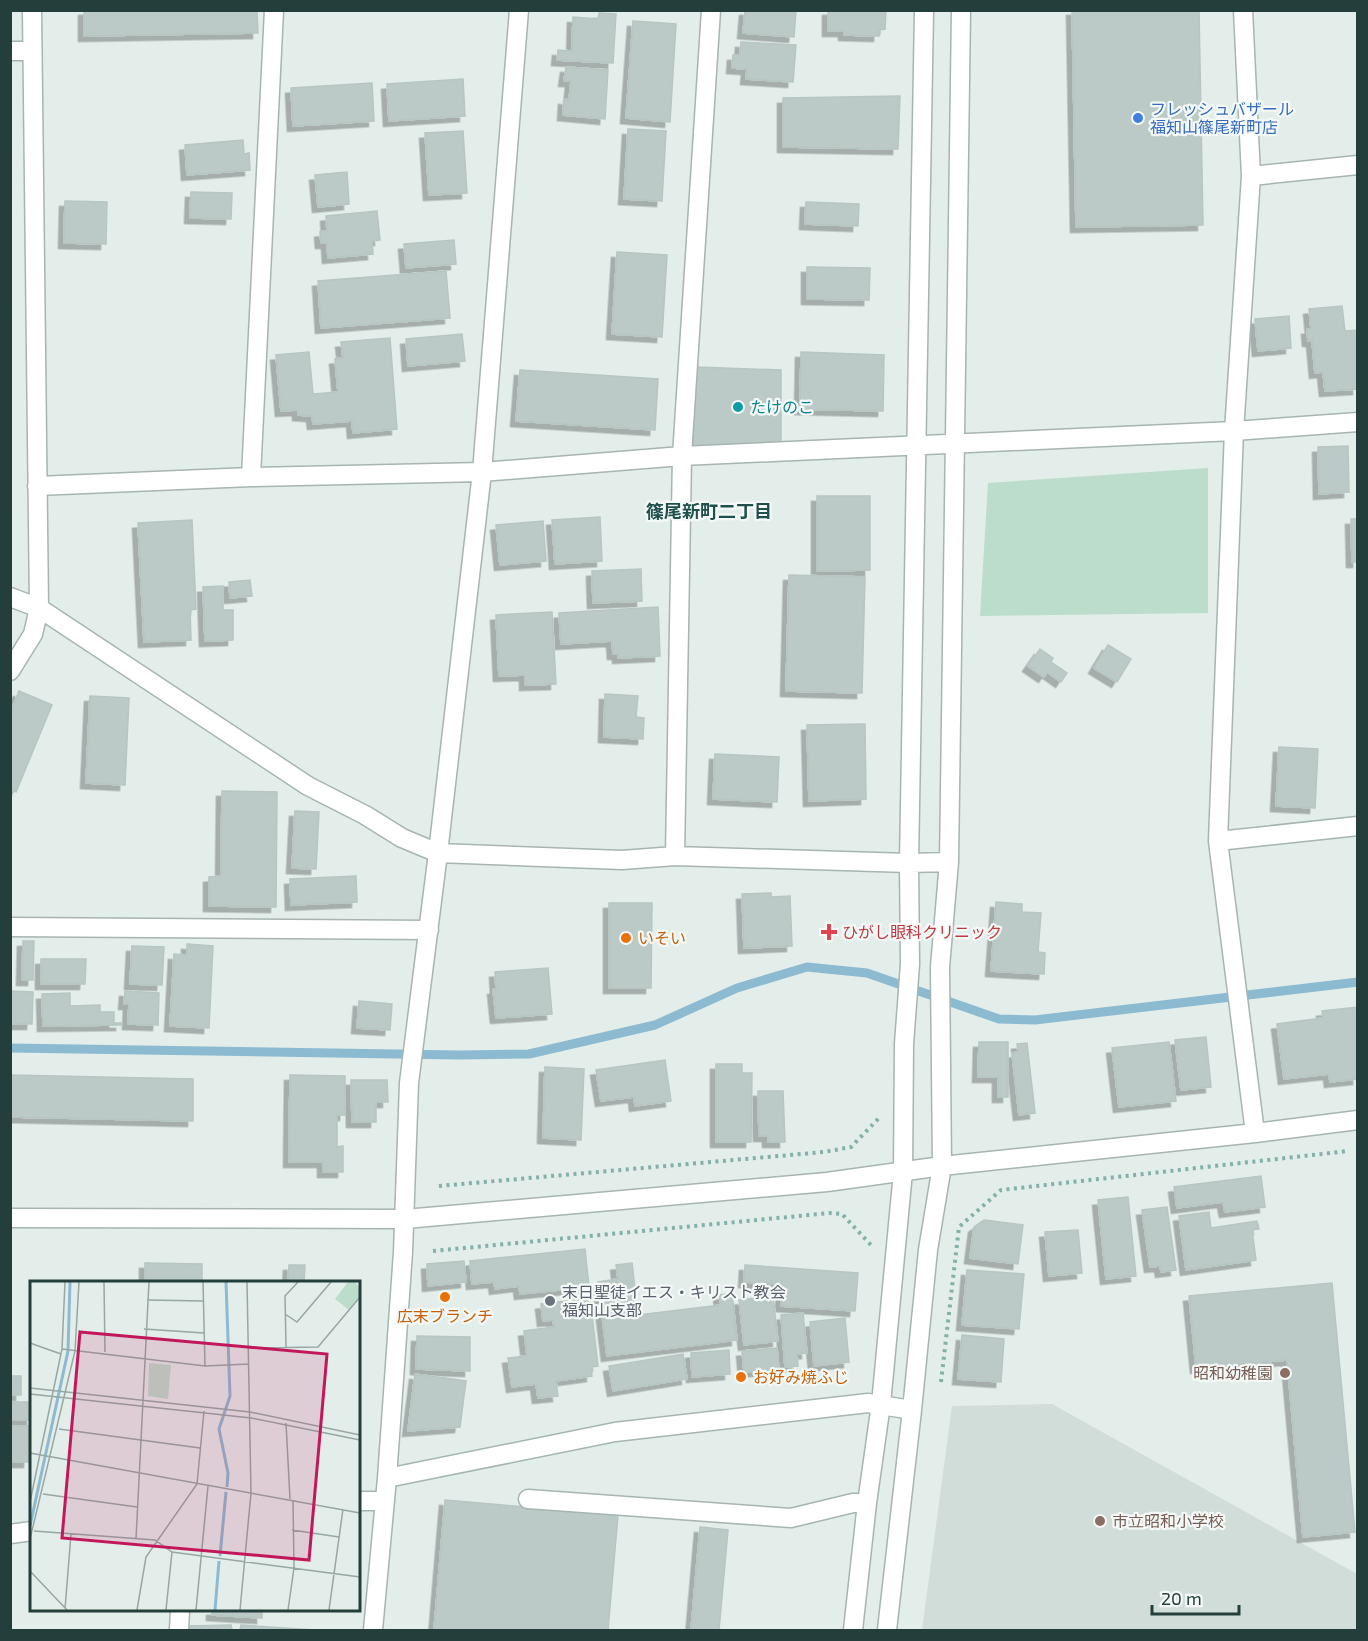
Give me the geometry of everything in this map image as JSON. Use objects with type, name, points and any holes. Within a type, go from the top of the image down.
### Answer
[{"type":"street","points":[[10,670],[33,634],[39,608],[32,10]]},
{"type":"street","points":[[251,477],[274,10]]},
{"type":"street","points":[[372,1630],[386,1501],[405,1220],[409,1083],[482,472],[519,10]]},
{"type":"street","points":[[675,856],[682,456],[711,10]]},
{"type":"street","points":[[853,1630],[881,1404],[903,1172],[904,1044],[910,964],[909,863],[924,10]]},
{"type":"street","points":[[886,1630],[928,1250],[942,1166],[940,967],[949,862],[953,443],[961,10]]},
{"type":"street","points":[[1243,10],[1251,176],[1234,431],[1218,841],[1255,1133]]},
{"type":"street","points":[[10,51],[32,51]]},
{"type":"street","points":[[1251,176],[1358,165]]},
{"type":"street","points":[[38,486],[251,477],[482,472],[682,456],[917,447],[953,443],[1234,431],[1358,422]]},
{"type":"street","points":[[10,597],[39,608],[308,786],[365,815],[402,838],[438,853],[622,860],[675,856],[909,863],[949,862]]},
{"type":"street","points":[[1218,841],[1358,826]]},
{"type":"street","points":[[10,927],[429,930]]},
{"type":"street","points":[[10,1218],[405,1220],[827,1182],[942,1166],[1358,1120]]},
{"type":"street","points":[[387,1478],[615,1432],[868,1403],[912,1410]]},
{"type":"street","points":[[528,1499],[791,1518],[853,1503],[867,1503]]},
{"type":"street","points":[[360,1501],[386,1501]]},
{"type":"street","points":[[10,1534],[30,1531]]},
{"type":"street","points":[[179,1630],[180,1611]]},
{"type":"path","points":[[439,1186],[833,1151],[851,1147],[886,1110]]},
{"type":"path","points":[[940,1392],[959,1227],[1001,1190],[1348,1151]]},
{"type":"path","points":[[433,1251],[830,1213],[842,1214],[875,1249]]},
{"type":"shaded area","name":"市立昭和小学校","points":[[1052,1404],[1357,1574],[1357,1630],[922,1630],[952,1406]]},
{"type":"green space","points":[[1208,468],[1208,613],[980,616],[988,483]]},
{"type":"building","points":[[84,10],[257,10],[258,33],[84,36]]},
{"type":"building","points":[[745,10],[796,10],[794,37],[743,33]]},
{"type":"building","points":[[828,10],[886,10],[885,29],[879,30],[879,36],[844,35],[844,31],[828,31]]},
{"type":"building","name":"フレッシュバザール 福知山篠尾新町店","points":[[1072,10],[1199,10],[1203,225],[1076,227]]},
{"type":"building","points":[[599,13],[616,14],[613,63],[557,60],[558,50],[572,51],[573,17],[598,19]]},
{"type":"building","points":[[633,21],[676,24],[670,122],[626,118]]},
{"type":"building","points":[[741,42],[796,45],[793,82],[746,79],[747,69],[732,68],[733,55],[740,55]]},
{"type":"building","points":[[566,67],[608,70],[605,119],[563,115],[564,99],[569,100],[571,81],[564,81]]},
{"type":"building","points":[[463,79],[465,116],[389,121],[387,84]]},
{"type":"building","points":[[372,83],[374,121],[293,126],[291,88]]},
{"type":"building","points":[[900,96],[898,149],[783,147],[783,98]]},
{"type":"building","points":[[628,129],[666,131],[662,201],[624,199]]},
{"type":"building","points":[[463,131],[467,193],[429,195],[425,133]]},
{"type":"building","points":[[243,140],[244,154],[249,153],[250,170],[187,175],[185,145]]},
{"type":"building","points":[[347,172],[349,204],[318,207],[315,175]]},
{"type":"building","points":[[191,192],[232,193],[231,219],[190,218]]},
{"type":"building","points":[[65,201],[107,202],[106,244],[64,243]]},
{"type":"building","points":[[806,202],[859,204],[858,226],[805,224]]},
{"type":"building","points":[[377,211],[380,240],[372,241],[373,254],[328,258],[327,243],[321,243],[320,232],[327,231],[326,216]]},
{"type":"building","points":[[454,240],[456,264],[406,268],[404,244]]},
{"type":"building","points":[[617,252],[667,255],[662,337],[612,334]]},
{"type":"building","points":[[807,267],[870,268],[869,300],[807,299]]},
{"type":"building","points":[[446,271],[450,318],[321,328],[318,281]]},
{"type":"building","points":[[1342,306],[1345,331],[1358,330],[1358,389],[1325,391],[1323,372],[1315,373],[1312,341],[1308,341],[1307,329],[1311,329],[1309,309]]},
{"type":"building","points":[[1289,316],[1291,348],[1258,351],[1255,319]]},
{"type":"building","points":[[462,334],[465,361],[408,366],[406,339]]},
{"type":"building","points":[[390,338],[397,429],[353,433],[352,421],[313,424],[312,416],[298,415],[298,410],[281,411],[276,355],[309,352],[313,394],[338,392],[335,359],[343,358],[341,342]]},
{"type":"building","points":[[801,352],[884,355],[883,411],[800,409]]},
{"type":"building","name":"たけのこ","points":[[695,367],[781,370],[781,443],[693,449]]},
{"type":"building","points":[[520,370],[658,379],[655,430],[516,421]]},
{"type":"building","points":[[1348,446],[1349,492],[1319,494],[1318,447]]},
{"type":"building","points":[[817,496],[870,496],[870,570],[817,571]]},
{"type":"building","points":[[600,517],[602,561],[555,564],[552,520]]},
{"type":"building","points":[[1351,519],[1358,519],[1358,562],[1352,562]]},
{"type":"building","points":[[192,520],[196,609],[190,610],[191,640],[144,642],[138,523]]},
{"type":"building","points":[[543,521],[546,561],[500,565],[496,525]]},
{"type":"building","points":[[641,569],[642,601],[593,603],[592,571]]},
{"type":"building","points":[[789,575],[865,577],[862,693],[786,691]]},
{"type":"building","points":[[250,580],[252,596],[230,598],[229,582]]},
{"type":"building","points":[[223,586],[223,610],[233,610],[233,640],[205,641],[203,587]]},
{"type":"building","points":[[658,607],[660,656],[618,658],[618,654],[613,654],[612,641],[561,644],[559,613]]},
{"type":"building","points":[[552,612],[556,684],[525,685],[525,675],[499,676],[496,615]]},
{"type":"building","points":[[1108,645],[1131,659],[1117,682],[1094,668]]},
{"type":"building","points":[[1040,649],[1053,658],[1051,662],[1067,673],[1061,682],[1047,672],[1044,677],[1028,666]]},
{"type":"building","points":[[19,691],[52,705],[16,792],[10,789],[10,713]]},
{"type":"building","points":[[605,694],[638,696],[636,717],[644,718],[643,739],[604,737]]},
{"type":"building","points":[[90,696],[129,698],[125,785],[86,783]]},
{"type":"building","points":[[865,724],[866,799],[809,801],[807,725]]},
{"type":"building","points":[[1279,747],[1318,749],[1315,808],[1276,806]]},
{"type":"building","points":[[715,754],[779,757],[777,802],[713,799]]},
{"type":"building","points":[[222,791],[277,792],[276,907],[209,906],[209,877],[221,876]]},
{"type":"building","points":[[295,811],[319,812],[316,869],[292,868]]},
{"type":"building","points":[[356,876],[357,902],[291,905],[290,879]]},
{"type":"building","points":[[771,893],[771,897],[790,896],[792,946],[744,948],[742,894]]},
{"type":"building","points":[[996,902],[1022,904],[1022,912],[1041,913],[1038,952],[1045,953],[1044,974],[991,971]]},
{"type":"building","points":[[609,903],[652,903],[651,988],[609,988]]},
{"type":"building","points":[[23,941],[34,941],[33,980],[22,980]]},
{"type":"building","points":[[187,944],[213,946],[209,1028],[170,1026],[174,954],[187,955]]},
{"type":"building","points":[[132,946],[164,947],[162,985],[130,984]]},
{"type":"building","points":[[41,959],[86,959],[85,984],[41,984]]},
{"type":"building","points":[[548,968],[552,1014],[496,1018],[493,989],[496,989],[495,972]]},
{"type":"building","points":[[10,991],[33,992],[32,1024],[10,1024]]},
{"type":"building","points":[[125,991],[159,993],[158,1025],[128,1024],[129,1004],[124,1004]]},
{"type":"building","points":[[70,993],[70,1006],[100,1005],[100,1012],[114,1012],[114,1023],[121,1023],[121,1025],[43,1026],[42,994]]},
{"type":"building","points":[[359,1001],[392,1004],[390,1030],[357,1028]]},
{"type":"building","points":[[1358,1007],[1358,1079],[1330,1082],[1329,1074],[1284,1079],[1277,1024],[1323,1018],[1322,1011]]},
{"type":"building","points":[[1206,1037],[1211,1087],[1181,1090],[1175,1040]]},
{"type":"building","points":[[979,1042],[1008,1042],[1008,1097],[998,1097],[998,1077],[978,1077]]},
{"type":"building","points":[[1169,1042],[1176,1101],[1119,1107],[1112,1048]]},
{"type":"building","points":[[1027,1043],[1035,1113],[1019,1115],[1012,1053],[1018,1052],[1017,1044]]},
{"type":"building","points":[[665,1060],[671,1101],[635,1106],[634,1097],[601,1101],[596,1070]]},
{"type":"building","points":[[716,1064],[742,1064],[742,1073],[752,1073],[751,1142],[716,1142]]},
{"type":"building","points":[[545,1067],[584,1069],[581,1140],[543,1138]]},
{"type":"building","points":[[10,1075],[193,1079],[193,1121],[10,1117]]},
{"type":"building","points":[[290,1075],[345,1076],[345,1115],[337,1115],[337,1147],[343,1146],[343,1172],[323,1172],[323,1162],[289,1162]]},
{"type":"building","points":[[351,1080],[387,1080],[388,1102],[376,1102],[376,1122],[352,1122]]},
{"type":"building","points":[[758,1091],[783,1091],[785,1142],[768,1142],[768,1136],[759,1136]]},
{"type":"building","points":[[1261,1176],[1265,1207],[1225,1212],[1223,1202],[1177,1208],[1174,1187]]},
{"type":"building","points":[[1128,1197],[1136,1276],[1106,1279],[1098,1200]]},
{"type":"building","points":[[1167,1207],[1176,1270],[1161,1272],[1160,1266],[1150,1267],[1142,1210]]},
{"type":"building","points":[[1209,1212],[1211,1228],[1257,1221],[1259,1229],[1252,1230],[1256,1260],[1186,1270],[1179,1216]]},
{"type":"building","points":[[984,1220],[1023,1225],[1018,1264],[970,1258],[974,1227]]},
{"type":"building","points":[[1078,1230],[1082,1273],[1049,1276],[1045,1232]]},
{"type":"building","points":[[585,1249],[589,1287],[520,1294],[519,1286],[495,1289],[494,1282],[472,1284],[470,1261]]},
{"type":"building","points":[[464,1261],[466,1282],[428,1286],[427,1264]]},
{"type":"building","points":[[145,1263],[202,1264],[202,1281],[145,1281]]},
{"type":"building","points":[[632,1263],[638,1315],[721,1305],[719,1295],[732,1293],[737,1340],[607,1356],[598,1282],[618,1279],[616,1265]]},
{"type":"building","points":[[289,1265],[305,1265],[304,1281],[288,1281]]},
{"type":"building","points":[[745,1265],[858,1273],[855,1311],[781,1306],[782,1284],[744,1282]]},
{"type":"building","points":[[967,1270],[1024,1274],[1019,1329],[962,1325]]},
{"type":"building","points":[[1332,1283],[1355,1532],[1303,1537],[1287,1360],[1196,1368],[1189,1296]]},
{"type":"building","points":[[773,1296],[778,1341],[744,1345],[739,1300]]},
{"type":"building","points":[[590,1298],[598,1366],[591,1367],[592,1376],[556,1381],[558,1396],[538,1398],[536,1384],[512,1387],[508,1358],[527,1356],[524,1331],[554,1327],[553,1320],[543,1321],[541,1304]]},
{"type":"building","points":[[803,1313],[807,1353],[797,1354],[798,1366],[785,1367],[781,1315]]},
{"type":"building","points":[[845,1318],[849,1362],[814,1366],[810,1322]]},
{"type":"building","points":[[962,1335],[1004,1339],[1001,1382],[958,1379]]},
{"type":"building","points":[[417,1336],[470,1337],[470,1371],[416,1369]]},
{"type":"building","points":[[777,1348],[779,1369],[744,1372],[742,1351]]},
{"type":"building","points":[[729,1350],[730,1374],[692,1377],[691,1353]]},
{"type":"building","points":[[683,1354],[687,1379],[613,1391],[609,1366]]},
{"type":"building","points":[[415,1374],[466,1381],[460,1427],[408,1431]]},
{"type":"building","points":[[10,1376],[21,1376],[21,1395],[10,1395]]},
{"type":"building","points":[[10,1402],[30,1402],[30,1420],[10,1420]]},
{"type":"building","points":[[10,1426],[29,1426],[29,1462],[10,1462]]},
{"type":"building","points":[[445,1500],[618,1515],[608,1630],[434,1630]]},
{"type":"building","points":[[700,1527],[728,1530],[719,1630],[691,1630]]},
{"type":"building","points":[[212,1611],[262,1611],[262,1618],[212,1615]]},
{"type":"building","points":[[231,1625],[232,1630],[189,1630],[189,1626]]},
{"type":"building","points":[[241,1625],[315,1630],[240,1630]]},
{"type":"waterway","points":[[10,1048],[459,1055],[529,1054],[655,1025],[737,988],[807,967],[867,973],[999,1019],[1035,1020],[1358,982]]},
{"type":"place","name":"フレッシュバザール 福知山篠尾新町店","points":[[1138,118]]},
{"type":"place","name":"たけのこ","points":[[738,407]]},
{"type":"place","name":"ひがし眼科クリニック","points":[[829,932]]},
{"type":"place","name":"いそい","points":[[626,938]]},
{"type":"place","name":"広末ブランチ","points":[[445,1297]]},
{"type":"place","name":"末日聖徒イエス・キリスト教会 福知山支部","points":[[550,1301]]},
{"type":"place","name":"昭和幼稚園","points":[[1285,1373]]},
{"type":"place","name":"お好み焼ふじ","points":[[741,1377]]},
{"type":"place","name":"市立昭和小学校","points":[[1100,1521]]},
{"type":"district","name":"篠尾新町二丁目","points":[[709,512]]}]
